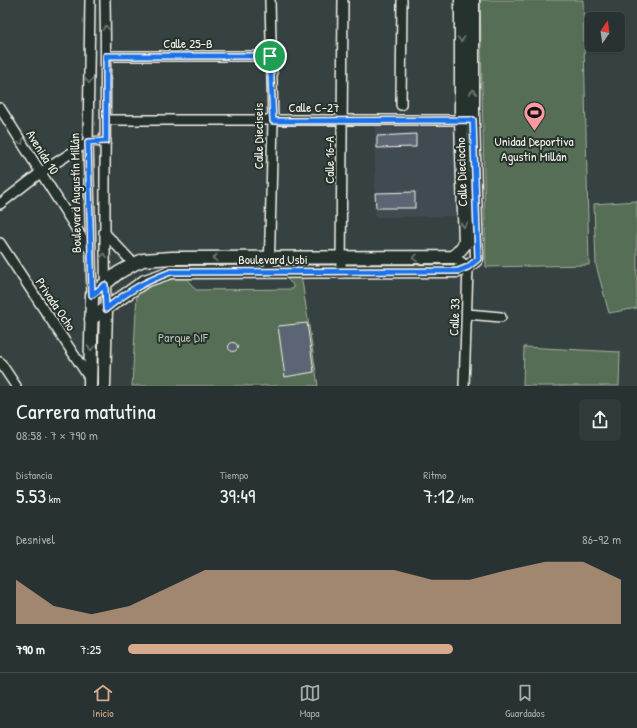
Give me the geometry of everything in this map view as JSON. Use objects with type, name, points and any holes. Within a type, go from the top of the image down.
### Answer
[{"type":"street","name":"Boulevard Augustín Millán","points":[[90,0],[88,142],[92,295],[90,383]]},
{"type":"street","points":[[104,386],[106,309],[104,232],[107,120],[105,0]]},
{"type":"street","name":"Calle Dieciseis","points":[[270,0],[270,56],[273,121],[269,258],[270,273]]},
{"type":"street","name":"Calle 16-A","points":[[341,273],[343,0]]},
{"type":"street","points":[[401,106],[402,0]]},
{"type":"street","name":"Calle Dieciocho","points":[[461,0],[467,120],[478,259],[468,267]]},
{"type":"street","name":"Calle Dieciocho","points":[[454,257],[465,244],[467,120],[473,0]]},
{"type":"street","name":"Calle 25-B","points":[[106,56],[270,56]]},
{"type":"street","name":"Avenida 10","points":[[0,108],[90,250]]},
{"type":"street","name":"Calle C-27","points":[[107,120],[467,120]]},
{"type":"street","points":[[0,204],[40,173],[88,142],[106,141]]},
{"type":"street","points":[[104,232],[134,264]]},
{"type":"street","name":"Privada Ocho","points":[[0,243],[90,383]]},
{"type":"street","points":[[454,257],[468,267]]},
{"type":"street","name":"Boulevard Usbi","points":[[92,295],[118,273],[143,260],[167,258],[341,259],[454,257]]},
{"type":"street","name":"Boulevard Usbi","points":[[91,319],[124,294],[145,281],[171,272],[341,273],[458,271],[468,267]]},
{"type":"street","name":"Calle 33","points":[[464,386],[468,267]]},
{"type":"street","points":[[467,314],[501,317]]},
{"type":"street","points":[[0,362],[16,386]]},
{"type":"shaded area","points":[[375,126],[455,127],[457,216],[375,217]]},
{"type":"green space","name":"Unidad Deportiva Agustín Millán","points":[[480,0],[583,0],[589,265],[486,267]]},
{"type":"green space","points":[[637,201],[637,308],[609,313],[596,265],[594,204]]},
{"type":"green space","name":"Parque DIF","points":[[288,274],[301,274],[318,386],[132,386],[137,293],[159,281],[184,276],[196,290],[293,289],[293,285],[287,279]]},
{"type":"green space","points":[[524,347],[620,352],[619,386],[523,386]]},
{"type":"building","points":[[416,134],[416,147],[377,148],[377,136]]},
{"type":"building","points":[[415,192],[415,208],[376,208],[375,193]]},
{"type":"building","points":[[307,323],[314,372],[285,377],[278,326]]},
{"type":"building","points":[[233,342],[238,347],[233,352],[228,347]]},
{"type":"place","name":"Unidad Deportiva Agustín Millán","points":[[534,132]]},
{"type":"route","points":[[106,56],[270,56],[273,121],[473,120],[478,259],[468,267],[458,271],[341,273],[171,272],[145,281],[124,294],[106,309],[105,285],[92,295],[88,142],[106,141],[106,56]]}]
